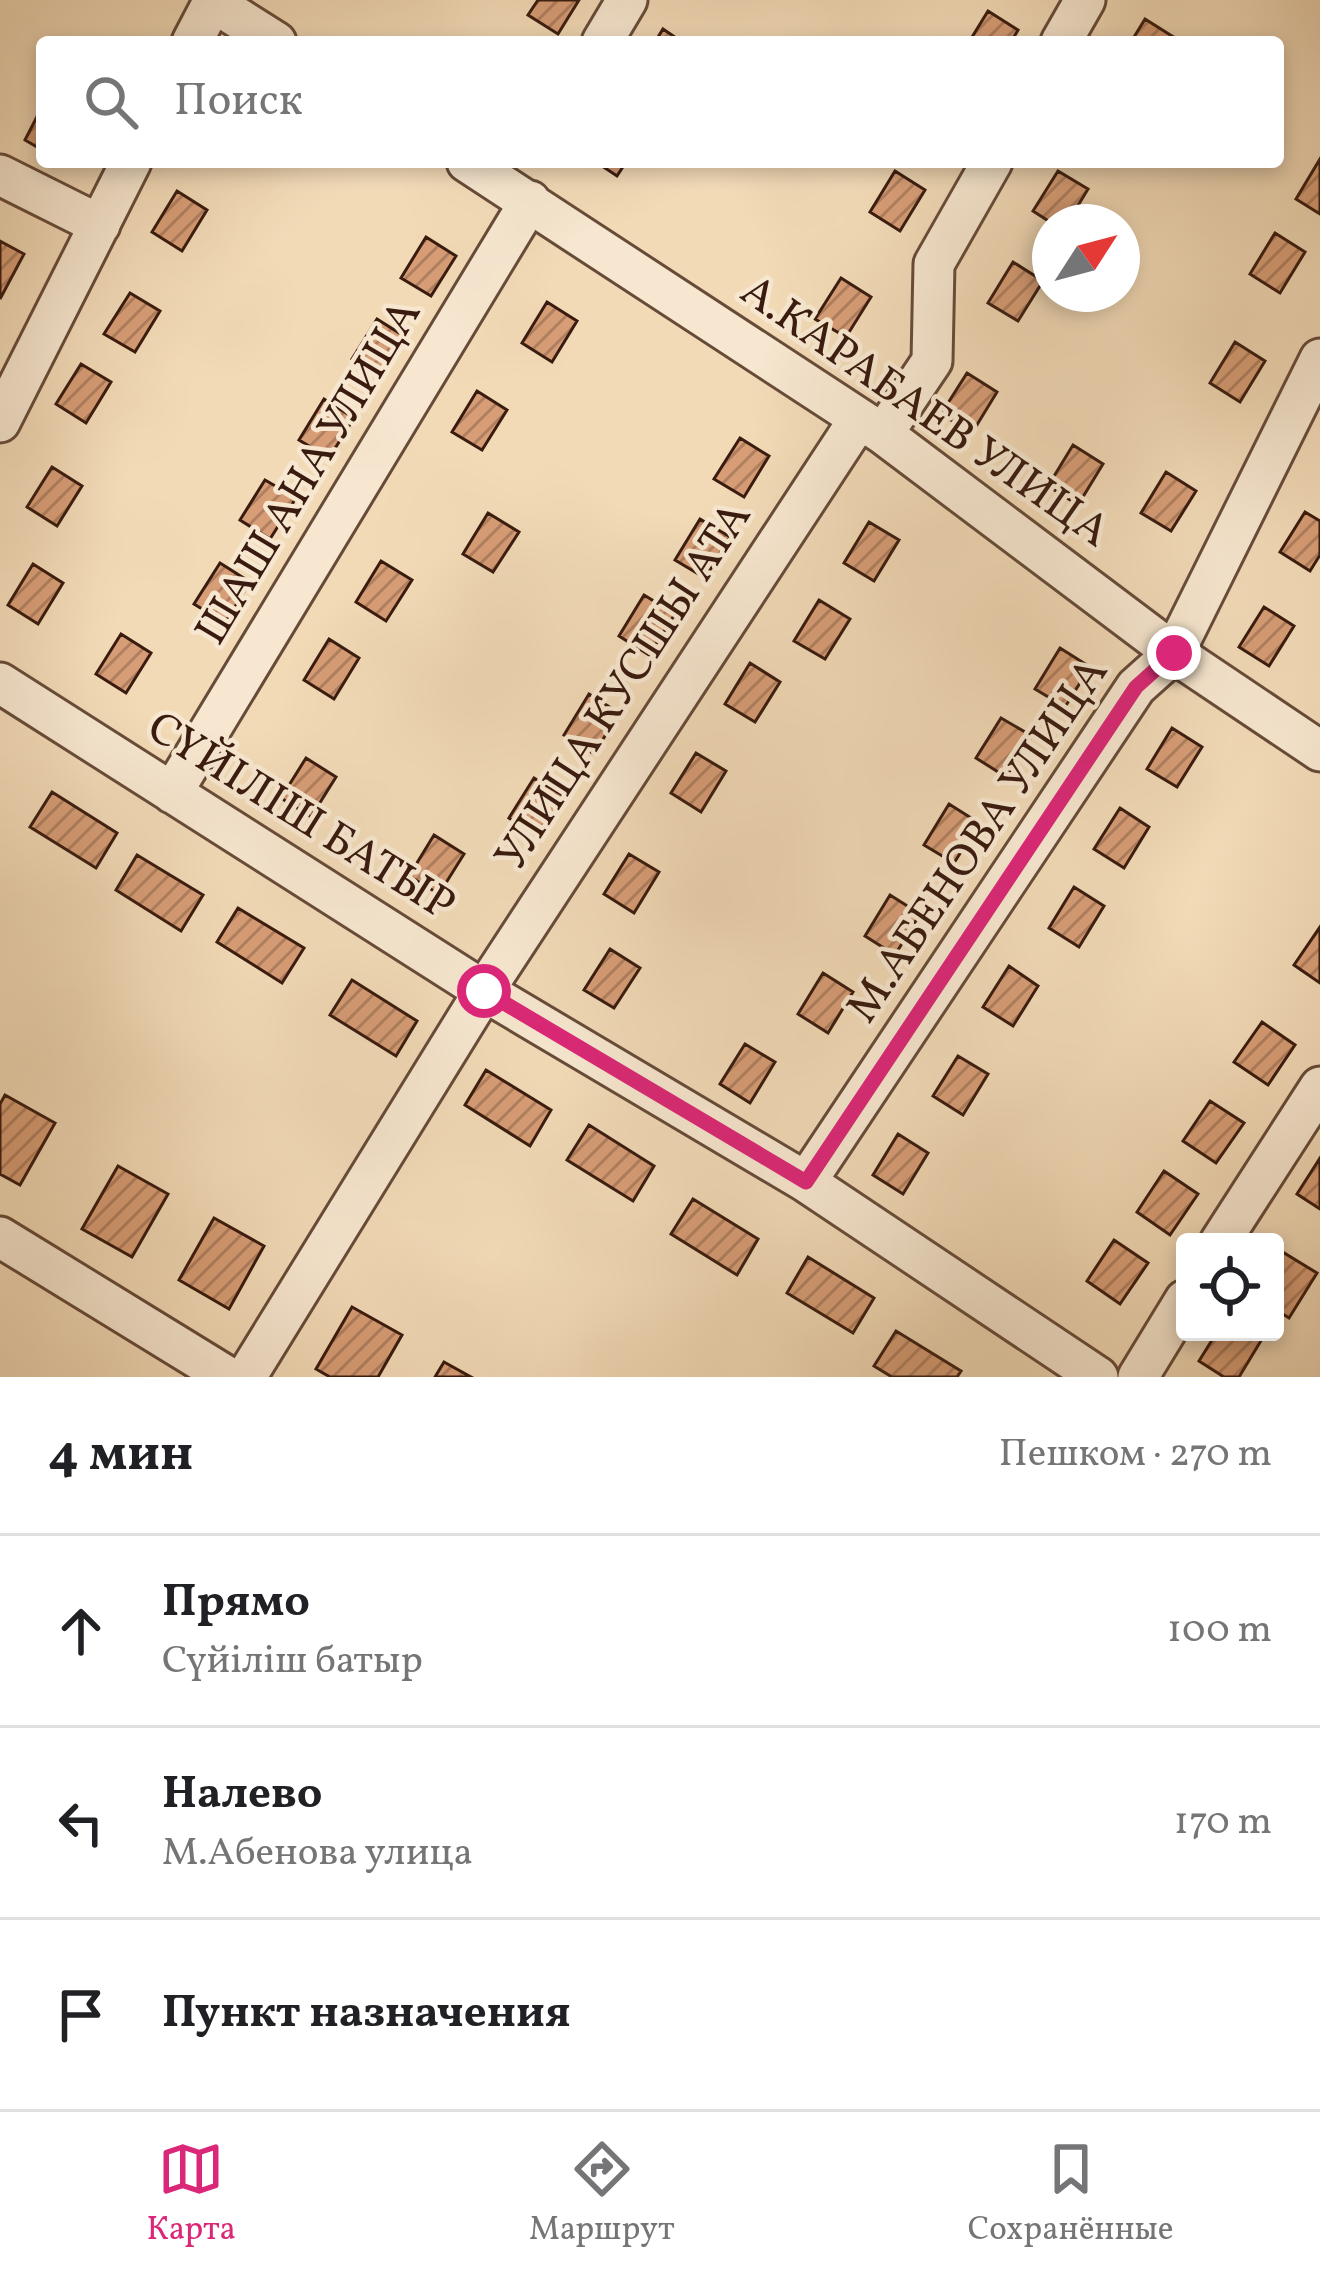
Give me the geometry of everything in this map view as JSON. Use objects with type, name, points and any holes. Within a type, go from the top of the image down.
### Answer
[{"type":"street","points":[[606,36],[627,0]]},
{"type":"street","points":[[1064,36],[1085,0]]},
{"type":"street","points":[[195,36],[213,1],[267,36]]},
{"type":"street","points":[[0,422],[128,168]]},
{"type":"street","name":"А.КАРАБАЕВ УЛИЦА","points":[[482,168],[525,185],[871,426],[1174,653],[1320,751]]},
{"type":"street","name":"УЛИЦА КУСШЫ АТА","points":[[246,1377],[484,991],[871,426],[932,361],[934,264],[989,168]]},
{"type":"street","points":[[0,175],[100,225]]},
{"type":"street","name":"ШАШ АНА УЛИЦА","points":[[172,794],[525,185]]},
{"type":"street","name":"М.АБЕНОВА УЛИЦА","points":[[806,1182],[1136,687],[1174,653],[1320,358]]},
{"type":"street","name":"СҮЙІЛІШ БАТЫР","points":[[0,683],[484,991],[806,1182],[1098,1377]]},
{"type":"street","points":[[1226,1233],[1320,1087]]},
{"type":"street","points":[[0,1237],[228,1377]]},
{"type":"street","points":[[1138,1377],[1176,1315]]},
{"type":"building","points":[[538,0],[579,0],[558,34],[528,15]]},
{"type":"building","points":[[988,11],[1018,30],[1014,36],[973,36]]},
{"type":"building","points":[[1145,19],[1172,36],[1135,36]]},
{"type":"building","points":[[36,119],[36,146],[25,140]]},
{"type":"building","points":[[1320,159],[1320,214],[1296,199]]},
{"type":"building","points":[[895,171],[925,190],[900,231],[870,212]]},
{"type":"building","points":[[1058,171],[1088,189],[1079,204],[1037,204]]},
{"type":"building","points":[[177,191],[207,210],[182,251],[152,232]]},
{"type":"building","points":[[1275,233],[1305,252],[1280,293],[1250,274]]},
{"type":"building","points":[[426,237],[456,256],[431,296],[401,278]]},
{"type":"building","points":[[0,241],[24,254],[0,299]]},
{"type":"building","points":[[1013,262],[1032,274],[1032,299],[1018,321],[988,303]]},
{"type":"building","points":[[841,278],[871,297],[846,337],[815,319]]},
{"type":"building","points":[[130,293],[160,311],[135,352],[104,334]]},
{"type":"building","points":[[547,302],[577,321],[552,362],[522,343]]},
{"type":"building","points":[[377,319],[407,338],[382,378],[352,359]]},
{"type":"building","points":[[1235,342],[1265,361],[1240,402],[1210,383]]},
{"type":"building","points":[[81,364],[111,382],[86,423],[56,404]]},
{"type":"building","points":[[967,373],[997,392],[972,433],[941,414]]},
{"type":"building","points":[[477,391],[507,410],[482,450],[452,432]]},
{"type":"building","points":[[324,399],[354,418],[329,458],[299,440]]},
{"type":"building","points":[[740,438],[769,456],[744,497],[714,479]]},
{"type":"building","points":[[1073,445],[1103,464],[1078,505],[1048,486]]},
{"type":"building","points":[[52,467],[82,486],[57,526],[27,507]]},
{"type":"building","points":[[1166,472],[1196,491],[1171,531],[1141,513]]},
{"type":"building","points":[[265,480],[296,498],[270,539],[240,520]]},
{"type":"building","points":[[1305,512],[1320,521],[1320,555],[1310,571],[1280,552]]},
{"type":"building","points":[[488,513],[519,532],[493,572],[463,554]]},
{"type":"building","points":[[700,519],[730,537],[705,578],[675,560]]},
{"type":"building","points":[[869,522],[899,540],[874,581],[844,563]]},
{"type":"building","points":[[381,561],[412,580],[386,621],[356,602]]},
{"type":"building","points":[[220,563],[250,582],[225,623],[194,604]]},
{"type":"building","points":[[33,564],[63,583],[38,624],[8,605]]},
{"type":"building","points":[[644,595],[675,614],[649,655],[619,636]]},
{"type":"building","points":[[819,600],[850,619],[825,659],[794,641]]},
{"type":"building","points":[[1264,607],[1294,626],[1269,666],[1239,647]]},
{"type":"building","points":[[121,634],[151,653],[126,693],[96,674]]},
{"type":"building","points":[[329,639],[359,658],[334,699],[304,680]]},
{"type":"building","points":[[1060,648],[1090,667],[1065,707],[1035,689]]},
{"type":"building","points":[[750,663],[780,682],[755,722],[725,704]]},
{"type":"building","points":[[589,694],[619,713],[594,754],[564,735]]},
{"type":"building","points":[[1001,718],[1032,736],[1006,777],[976,758]]},
{"type":"building","points":[[1172,728],[1202,747],[1177,787],[1147,769]]},
{"type":"building","points":[[696,753],[726,771],[701,812],[671,793]]},
{"type":"building","points":[[306,758],[336,777],[311,817],[281,798]]},
{"type":"building","points":[[534,778],[564,796],[539,837],[509,818]]},
{"type":"building","points":[[52,792],[117,833],[96,868],[30,827]]},
{"type":"building","points":[[949,804],[979,823],[954,863],[924,845]]},
{"type":"building","points":[[1120,808],[1149,827],[1124,868],[1094,849]]},
{"type":"building","points":[[434,835],[464,854],[439,894],[409,876]]},
{"type":"building","points":[[629,854],[659,872],[634,913],[604,894]]},
{"type":"building","points":[[137,855],[203,895],[181,931],[116,890]]},
{"type":"building","points":[[1074,887],[1104,906],[1079,947],[1049,928]]},
{"type":"building","points":[[890,895],[920,914],[895,955],[865,936]]},
{"type":"building","points":[[238,908],[304,948],[282,983],[217,942]]},
{"type":"building","points":[[1320,927],[1320,983],[1294,965]]},
{"type":"building","points":[[610,949],[640,968],[614,1008],[584,990]]},
{"type":"building","points":[[1009,966],[1038,986],[1013,1026],[983,1007]]},
{"type":"building","points":[[823,973],[853,992],[828,1033],[798,1014]]},
{"type":"building","points":[[352,980],[417,1021],[396,1056],[330,1015]]},
{"type":"building","points":[[1262,1022],[1295,1045],[1268,1085],[1234,1062]]},
{"type":"building","points":[[745,1044],[775,1062],[750,1103],[720,1084]]},
{"type":"building","points":[[958,1056],[988,1074],[963,1115],[933,1096]]},
{"type":"building","points":[[486,1070],[551,1110],[530,1146],[465,1105]]},
{"type":"building","points":[[5,1095],[55,1123],[20,1185],[0,1174],[0,1104]]},
{"type":"building","points":[[1210,1101],[1244,1123],[1216,1163],[1183,1141]]},
{"type":"building","points":[[589,1125],[654,1166],[633,1201],[567,1160]]},
{"type":"building","points":[[898,1134],[928,1153],[903,1194],[873,1175]]},
{"type":"building","points":[[1320,1158],[1320,1209],[1297,1194]]},
{"type":"building","points":[[118,1166],[168,1194],[132,1257],[82,1229]]},
{"type":"building","points":[[1164,1171],[1198,1194],[1170,1235],[1137,1212]]},
{"type":"building","points":[[693,1199],[758,1239],[737,1275],[671,1234]]},
{"type":"building","points":[[214,1218],[264,1246],[229,1309],[179,1280]]},
{"type":"building","points":[[1114,1240],[1148,1263],[1120,1304],[1087,1281]]},
{"type":"building","points":[[1284,1253],[1317,1273],[1289,1318],[1284,1315]]},
{"type":"building","points":[[808,1257],[874,1298],[853,1333],[787,1293]]},
{"type":"building","points":[[352,1307],[402,1335],[378,1377],[330,1377],[316,1369]]},
{"type":"building","points":[[896,1331],[961,1371],[957,1377],[892,1377],[874,1366]]},
{"type":"building","points":[[1211,1341],[1261,1341],[1239,1377],[1224,1377],[1199,1361]]},
{"type":"building","points":[[444,1362],[471,1377],[435,1377]]},
{"type":"route","points":[[484,991],[806,1182],[1136,687],[1174,653]]}]
